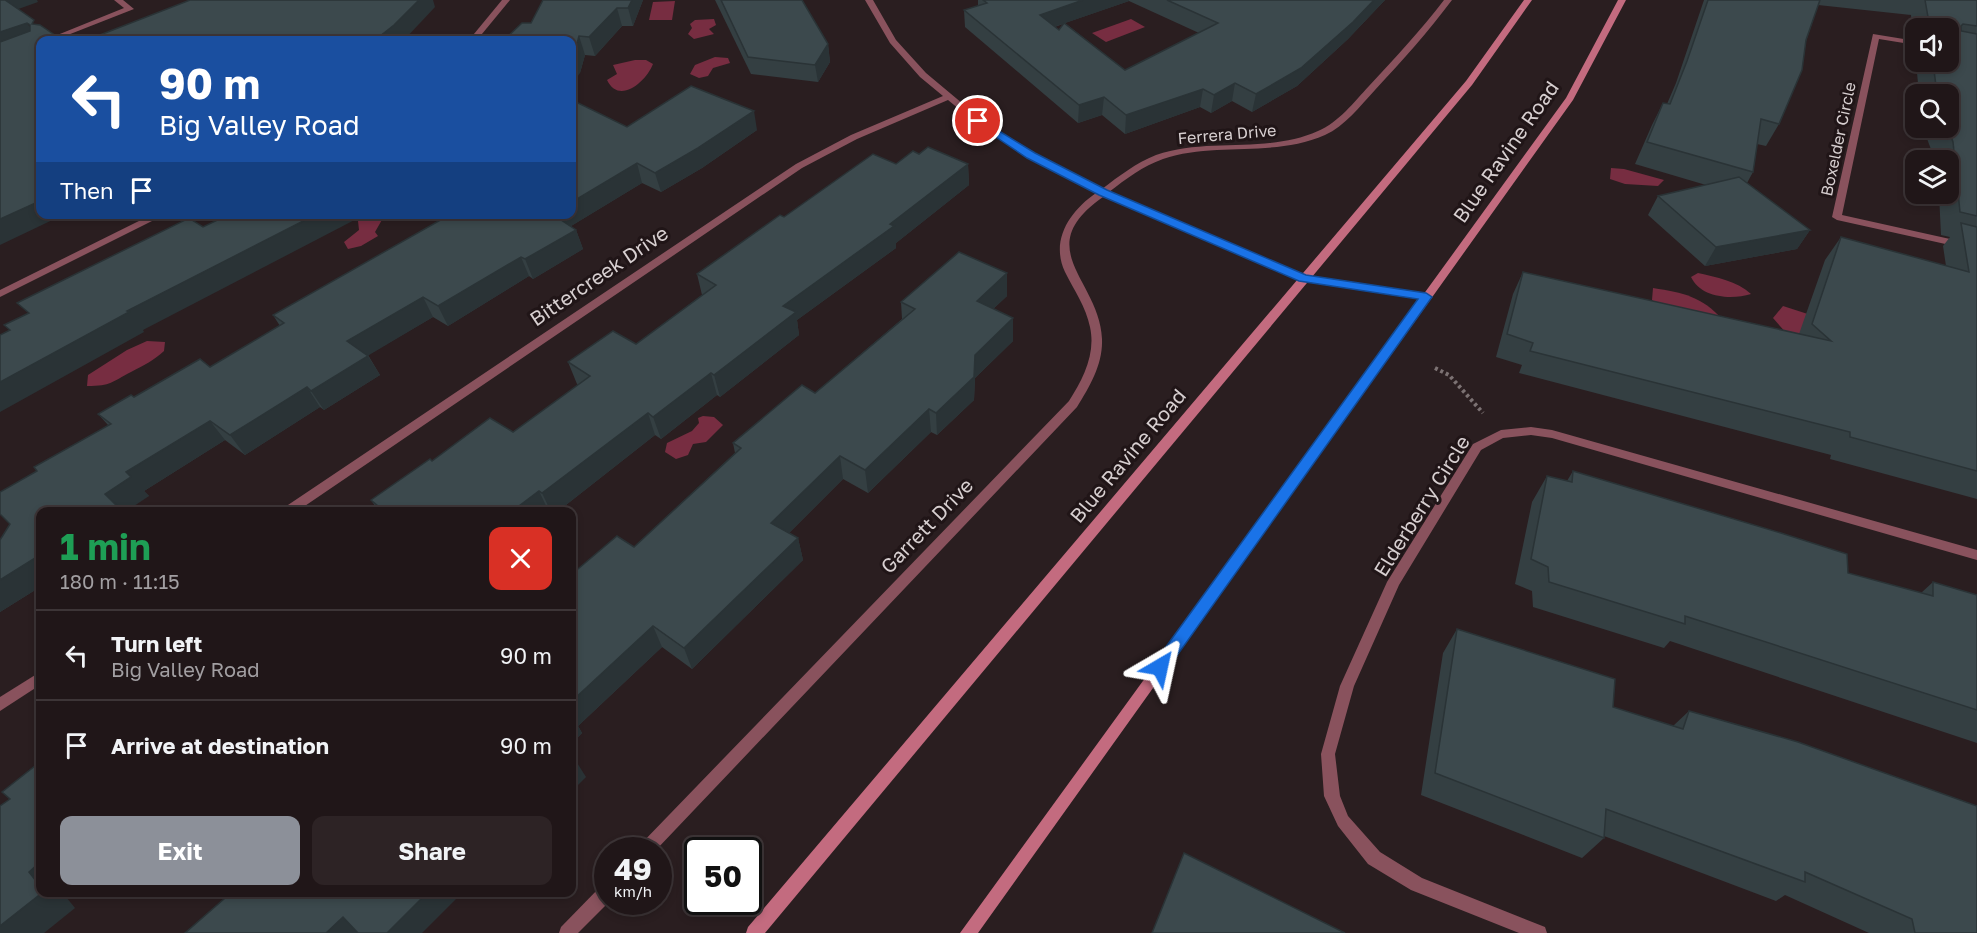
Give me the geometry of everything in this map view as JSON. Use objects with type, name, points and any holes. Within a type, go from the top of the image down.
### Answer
[{"type":"main road","name":"Blue Ravine Road","points":[[754,933],[1469,83],[1528,0]]},
{"type":"main road","name":"Blue Ravine Road","points":[[968,933],[1570,98],[1622,0]]},
{"type":"street","points":[[59,36],[130,9],[118,0]]},
{"type":"street","points":[[476,36],[506,0]]},
{"type":"street","points":[[872,0],[893,41],[923,75],[948,98],[1031,156],[1103,193],[1303,278],[1426,297]]},
{"type":"street","name":"Ferrera Drive","points":[[1103,193],[1128,173],[1168,154],[1191,150],[1270,147],[1298,142],[1322,133],[1340,122],[1419,38],[1448,0]]},
{"type":"street","name":"Boxelder Circle","points":[[1905,41],[1876,36],[1837,217],[1977,248]]},
{"type":"street","name":"Bittercreek Drive","points":[[293,507],[799,166],[854,136],[948,98]]},
{"type":"street","name":"Garrett Drive","points":[[658,837],[1073,404],[1089,379],[1097,353],[1096,328],[1089,304],[1068,271],[1064,253],[1069,227],[1084,207],[1103,193]]},
{"type":"street","points":[[0,294],[152,219]]},
{"type":"street","name":"Elderberry Circle","points":[[1539,933],[1417,884],[1374,858],[1343,821],[1332,796],[1328,754],[1347,686],[1394,582],[1477,447],[1501,434],[1531,431],[1552,434],[1977,555]]},
{"type":"street","points":[[0,705],[36,681]]},
{"type":"street","points":[[567,933],[594,905]]},
{"type":"path","points":[[1435,368],[1449,375],[1501,434]]},
{"type":"shaded area","points":[[675,1],[672,20],[649,20],[653,2]]},
{"type":"shaded area","points":[[714,19],[716,25],[709,29],[714,34],[694,39],[688,34],[692,28],[690,24],[695,20]]},
{"type":"shaded area","points":[[1131,19],[1145,27],[1106,42],[1092,33]]},
{"type":"shaded area","points":[[715,57],[728,58],[730,63],[713,68],[708,76],[699,78],[690,74],[695,65]]},
{"type":"shaded area","points":[[646,60],[653,64],[645,78],[625,91],[618,91],[612,87],[607,80],[617,74],[613,65]]},
{"type":"shaded area","points":[[1611,168],[1624,169],[1664,180],[1658,186],[1625,184],[1610,179]]},
{"type":"shaded area","points":[[382,219],[375,232],[378,236],[361,246],[348,249],[344,242],[359,230],[358,221]]},
{"type":"shaded area","points":[[1698,273],[1733,283],[1751,294],[1726,297],[1709,293],[1696,284],[1691,277]]},
{"type":"shaded area","points":[[1653,288],[1691,297],[1707,306],[1723,320],[1664,312],[1652,300]]},
{"type":"shaded area","points":[[1783,306],[1817,317],[1837,335],[1786,333],[1773,318]]},
{"type":"shaded area","points":[[147,341],[165,342],[164,351],[148,363],[111,383],[87,386],[88,375],[127,350]]},
{"type":"shaded area","points":[[714,417],[723,425],[706,442],[693,444],[688,455],[676,459],[665,452],[667,443],[692,431],[699,423],[698,418]]},
{"type":"building","points":[[0,0],[5,0],[34,20],[32,24],[40,25],[56,36],[36,36],[36,203],[0,219],[0,42],[30,31],[30,25],[27,23],[0,32]]},
{"type":"building","points":[[190,0],[419,0],[380,36],[97,36]]},
{"type":"building","points":[[543,0],[632,0],[628,8],[617,8],[589,37],[579,36],[576,47],[576,36],[508,36],[522,23],[531,23]]},
{"type":"building","points":[[721,0],[802,0],[828,44],[815,65],[748,57]]},
{"type":"building","points":[[983,0],[1083,0],[1040,15],[1059,30],[1064,23],[1125,70],[1218,23],[1167,0],[1374,0],[1301,68],[1256,94],[1235,83],[1214,95],[1203,89],[1126,115],[1104,97],[1079,105],[964,10],[987,3]]},
{"type":"building","points":[[1708,0],[1820,0],[1806,40],[1802,70],[1779,124],[1761,119],[1753,172],[1647,142],[1663,103],[1670,104]]},
{"type":"building","points":[[1925,0],[1977,0],[1977,26],[1963,24],[1961,31],[1977,34],[1977,216],[1960,212],[1959,150],[1954,150],[1952,138],[1959,138],[1959,84],[1936,84],[1934,72],[1959,72],[1959,18],[1928,17]]},
{"type":"building","points":[[691,86],[754,111],[655,173],[637,163],[576,200],[576,102],[627,127]]},
{"type":"building","points":[[928,147],[968,164],[890,224],[894,226],[783,306],[796,312],[714,375],[711,373],[653,417],[648,413],[542,493],[539,491],[518,507],[379,507],[371,500],[430,459],[432,461],[490,418],[513,432],[590,376],[568,362],[613,331],[636,344],[716,285],[697,274],[780,215],[784,217],[873,154],[896,164],[913,151],[919,154]]},
{"type":"building","points":[[1739,177],[1810,230],[1716,247],[1658,196]]},
{"type":"building","points":[[187,219],[203,227],[220,219],[307,219],[127,311],[129,312],[0,382],[0,335],[10,330],[4,325],[29,313],[17,303]]},
{"type":"building","points":[[442,219],[560,219],[576,230],[525,259],[521,257],[438,306],[423,297],[347,341],[368,356],[311,391],[307,387],[230,435],[210,421],[126,472],[131,477],[105,494],[118,507],[36,507],[36,558],[0,580],[0,540],[10,524],[0,514],[0,492],[37,471],[34,467],[111,424],[98,414],[131,395],[134,397],[200,359],[210,367],[284,323],[273,315]]},
{"type":"building","points":[[1961,223],[1977,227],[1977,471],[1850,437],[1850,432],[1530,351],[1533,343],[1507,334],[1523,272],[1831,341],[1812,324],[1841,237],[1969,272]]},
{"type":"building","points":[[959,252],[1007,273],[977,301],[1013,318],[975,355],[974,377],[936,413],[929,409],[865,470],[840,456],[771,523],[798,538],[684,648],[653,626],[576,697],[576,571],[617,536],[634,547],[741,448],[733,443],[802,385],[815,393],[915,309],[901,302]]},
{"type":"building","points":[[1573,471],[1847,554],[1848,573],[1933,596],[1933,582],[1977,595],[1977,710],[1685,616],[1685,624],[1549,582],[1548,567],[1531,559],[1547,476],[1572,482]]},
{"type":"building","points":[[1457,629],[1615,679],[1613,707],[1683,729],[1689,711],[1798,742],[1977,806],[1977,933],[1915,933],[1912,919],[1805,872],[1805,882],[1606,809],[1604,838],[1435,773]]},
{"type":"building","points":[[36,765],[36,866],[29,872],[36,881],[37,897],[0,926],[0,806],[10,799],[2,792]]},
{"type":"building","points":[[1184,853],[1345,933],[1152,933]]},
{"type":"building","points":[[226,897],[423,897],[387,933],[358,933],[343,917],[326,933],[185,933]]},
{"type":"route","points":[[978,121],[1031,156],[1103,193],[1303,278],[1426,297],[1160,667]]}]
